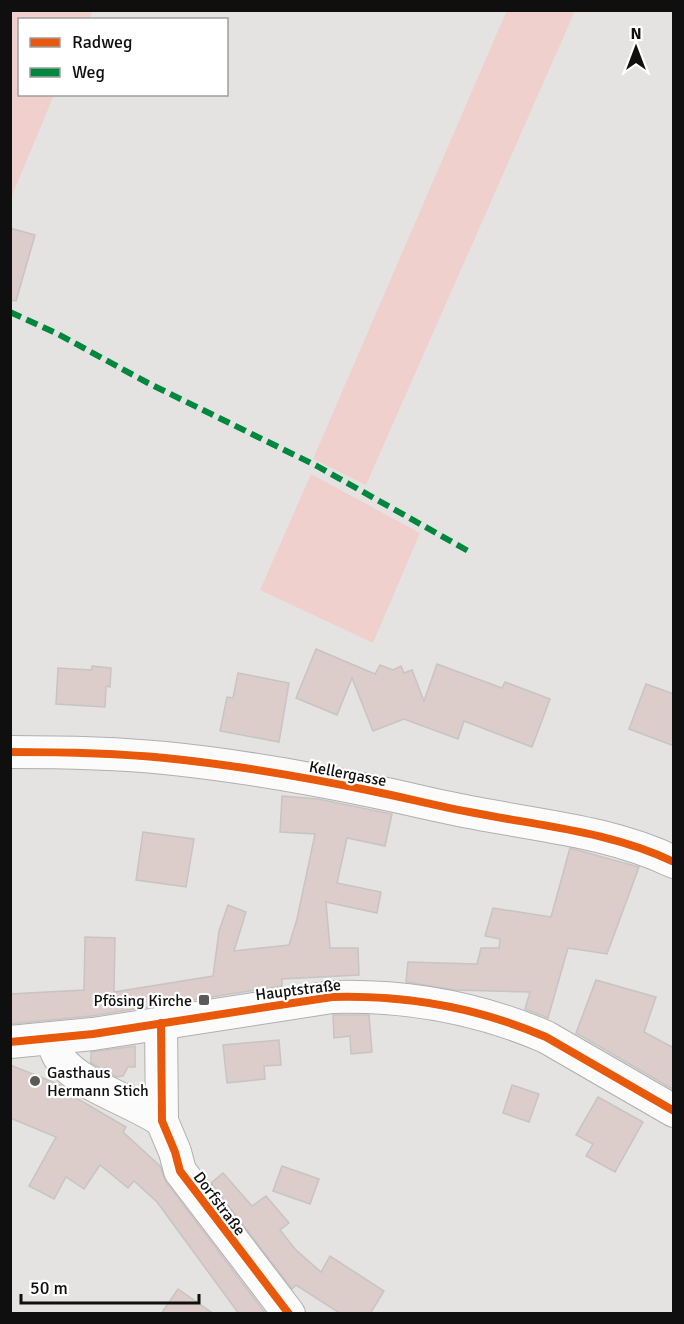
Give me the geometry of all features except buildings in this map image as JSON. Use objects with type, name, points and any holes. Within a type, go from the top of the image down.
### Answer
[{"type":"street","name":"Kellergasse","points":[[10,752],[88,753],[165,758],[248,769],[372,791],[580,833],[638,847],[674,862]]},
{"type":"street","name":"Hauptstraße","points":[[10,1042],[52,1039],[332,997],[369,996],[406,999],[514,1023],[546,1037],[674,1111]]},
{"type":"street","name":"Dorfstraße","points":[[161,1023],[162,1121],[175,1152],[180,1172],[289,1314]]},
{"type":"street","points":[[52,1039],[59,1057],[71,1071],[162,1121]]},
{"type":"shaded area","points":[[11,10],[93,11],[90,18],[18,18],[18,96],[54,96],[11,198]]},
{"type":"shaded area","points":[[507,10],[575,11],[366,485],[313,459]]},
{"type":"shaded area","points":[[311,474],[420,533],[373,643],[260,590]]},
{"type":"marked path","points":[[10,312],[56,333],[148,383],[317,466],[470,552]]},
{"type":"cycle path","points":[[10,752],[146,756],[269,772],[462,811],[576,831],[626,844],[674,862]]},
{"type":"cycle path","points":[[10,1042],[93,1034],[332,997],[387,998],[441,1005],[521,1027],[546,1037],[674,1111]]},
{"type":"cycle path","points":[[161,1023],[162,1121],[180,1171],[289,1314]]},
{"type":"place","name":"Pfösing Kirche","points":[[204,1000]]},
{"type":"place","name":"Gasthaus Hermann Stich","points":[[35,1081]]}]
